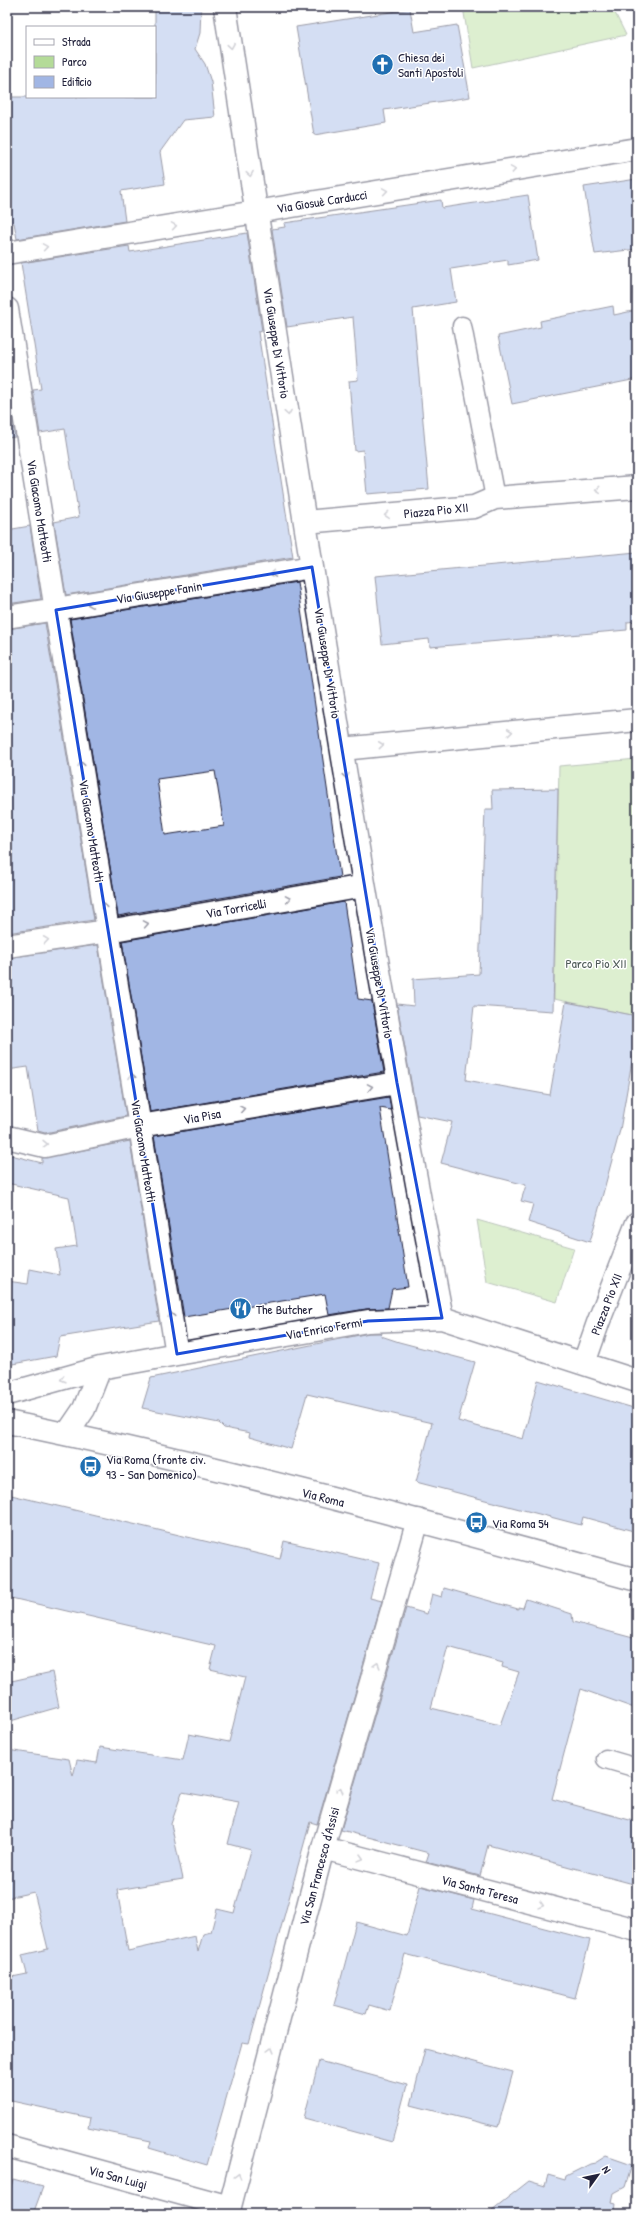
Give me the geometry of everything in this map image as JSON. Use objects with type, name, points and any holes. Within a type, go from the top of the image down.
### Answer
[{"type":"street","name":"Via Giuseppe Di Vittorio","points":[[225,7],[312,567],[364,886],[397,1082],[442,1318]]},
{"type":"street","name":"Via Giosuè Carducci","points":[[7,254],[637,149]]},
{"type":"street","name":"Via Giacomo Matteotti","points":[[7,309],[177,1354]]},
{"type":"street","name":"Piazza Pio XII","points":[[305,522],[474,506],[495,498],[637,487]]},
{"type":"street","name":"Via Giuseppe Fanin","points":[[7,617],[312,567]]},
{"type":"street","points":[[342,749],[637,720]]},
{"type":"street","name":"Via Torricelli","points":[[7,946],[108,931],[364,886]]},
{"type":"street","name":"Via Pisa","points":[[7,1138],[45,1146],[140,1126],[397,1082]]},
{"type":"street","name":"Piazza Pio XII","points":[[584,1363],[637,1223]]},
{"type":"street","name":"Via Enrico Fermi","points":[[7,1394],[100,1368],[177,1354],[368,1321],[442,1318],[637,1381]]},
{"type":"street","points":[[67,1434],[84,1409],[100,1368]]},
{"type":"street","name":"Via Roma","points":[[7,1422],[144,1451],[418,1520],[637,1580]]},
{"type":"street","name":"Via San Francesco d'Assisi","points":[[229,2211],[323,1848],[418,1520]]},
{"type":"street","name":"Via Santa Teresa","points":[[323,1848],[637,1930]]},
{"type":"street","name":"Via San Luigi","points":[[7,2146],[229,2211]]},
{"type":"lane","points":[[462,326],[495,498]]},
{"type":"lane","points":[[606,1759],[637,1768]]},
{"type":"highlighted area","points":[[312,567],[397,1083],[442,1318],[368,1321],[177,1354],[56,610]]},
{"type":"green space","points":[[463,7],[612,7],[626,35],[473,68]]},
{"type":"green space","name":"Parco Pio XII","points":[[637,759],[637,1016],[554,999],[559,766]]},
{"type":"green space","points":[[477,1220],[574,1248],[557,1302],[487,1282]]},
{"type":"building","points":[[155,7],[201,7],[200,33],[195,49],[205,64],[211,82],[215,117],[183,120],[160,152],[165,184],[121,191],[125,221],[17,239],[14,223],[11,223],[7,196],[7,97],[156,98]]},
{"type":"building","name":"Chiesa dei Santi Apostoli","points":[[410,9],[414,32],[457,25],[470,97],[384,110],[386,123],[314,135],[296,27]]},
{"type":"building","points":[[637,179],[637,249],[595,254],[584,187]]},
{"type":"building","points":[[528,195],[538,260],[508,265],[508,260],[451,269],[456,302],[413,309],[429,489],[367,494],[363,450],[355,451],[349,381],[358,380],[353,317],[287,327],[272,229],[285,227],[284,223],[441,200],[442,208]]},
{"type":"building","points":[[247,233],[262,331],[258,332],[293,557],[66,595],[54,522],[79,517],[65,429],[40,433],[33,390],[41,389],[21,263],[129,246],[130,252]]},
{"type":"building","points":[[613,306],[614,315],[637,310],[637,379],[512,404],[498,336],[541,327],[540,321]]},
{"type":"building","points":[[7,392],[15,437],[7,438]]},
{"type":"building","points":[[30,526],[41,599],[7,604],[7,530]]},
{"type":"building","points":[[637,552],[637,621],[627,622],[627,630],[430,647],[429,639],[382,644],[375,576]]},
{"type":"building","points":[[297,582],[340,877],[118,916],[70,619]],"holes":[[[215,771],[224,826],[165,835],[157,779]]]},
{"type":"building","points":[[45,623],[94,920],[7,933],[7,629]]},
{"type":"building","points":[[558,789],[553,1011],[474,1006],[466,1080],[550,1095],[566,1002],[637,1016],[637,1032],[620,1130],[590,1242],[528,1222],[533,1204],[521,1201],[526,1185],[441,1163],[452,1122],[417,1115],[397,1004],[414,1006],[413,979],[479,974],[485,809],[493,809],[492,790]]},
{"type":"building","points":[[344,902],[358,999],[372,1001],[384,1072],[150,1112],[122,941]]},
{"type":"building","points":[[98,945],[126,1116],[45,1133],[38,1131],[28,1067],[7,1070],[7,958]]},
{"type":"building","points":[[389,1097],[391,1110],[380,1108],[408,1287],[392,1289],[388,1308],[366,1309],[329,1315],[325,1294],[184,1317],[154,1136]]},
{"type":"building","points":[[130,1141],[159,1321],[60,1337],[56,1356],[7,1365],[7,1281],[28,1284],[30,1269],[60,1275],[56,1249],[77,1246],[69,1197],[7,1183],[7,1154],[42,1163],[42,1158]]},
{"type":"building","points":[[369,1333],[382,1333],[381,1336],[399,1342],[475,1362],[458,1421],[523,1439],[538,1380],[637,1409],[637,1532],[583,1517],[581,1525],[416,1482],[432,1423],[307,1394],[291,1449],[249,1437],[250,1433],[224,1428],[219,1423],[142,1408],[151,1378]]},
{"type":"building","points":[[7,1494],[280,1559],[284,1541],[379,1563],[370,1598],[382,1601],[317,1824],[310,1822],[249,2044],[242,2043],[207,2165],[149,2148],[151,2141],[88,2128],[90,2118],[7,2100],[7,1978],[27,1974],[22,1955],[48,1949],[34,1892],[7,1898],[7,1750],[69,1759],[73,1776],[77,1760],[97,1763],[100,1747],[183,1760],[189,1734],[229,1742],[245,1677],[210,1669],[216,1646],[7,1597]],"holes":[[[182,1792],[239,1802],[228,1844],[251,1850],[234,1913],[217,1909],[211,1932],[203,1934],[198,1952],[195,1936],[128,1951],[117,1890],[183,1879],[171,1824]]]},
{"type":"building","points":[[444,1588],[518,1609],[518,1607],[523,1608],[526,1599],[572,1614],[573,1622],[637,1639],[637,1709],[581,1689],[552,1799],[637,1822],[637,1885],[488,1845],[480,1876],[426,1862],[429,1853],[341,1830],[406,1608],[427,1614],[432,1594],[442,1597]],"holes":[[[448,1647],[503,1662],[502,1667],[519,1672],[500,1725],[431,1708]]]},
{"type":"building","points":[[52,1672],[59,1707],[7,1722],[7,1682]]},
{"type":"building","points":[[420,1886],[474,1900],[472,1909],[590,1940],[575,1998],[405,1954],[390,2011],[369,2005],[366,2014],[334,2005],[356,1922],[407,1936]]},
{"type":"building","points":[[425,2049],[513,2072],[498,2127],[411,2105]]},
{"type":"building","points":[[319,2061],[407,2085],[392,2142],[304,2118]]},
{"type":"building","points":[[606,2156],[632,2165],[625,2187],[614,2193],[612,2202],[616,2203],[615,2214],[487,2214],[529,2181],[545,2186],[548,2175],[565,2180],[566,2176],[595,2163]]},
{"type":"building","points":[[13,2179],[43,2187],[33,2214],[7,2214],[7,2203]]},
{"type":"place","name":"Chiesa dei Santi Apostoli","points":[[383,64]]},
{"type":"place","name":"The Butcher","points":[[240,1309]]},
{"type":"place","name":"Via Roma (fronte civ. 93 - San Domenico)","points":[[91,1466]]},
{"type":"place","name":"Via Roma 54","points":[[477,1523]]}]
